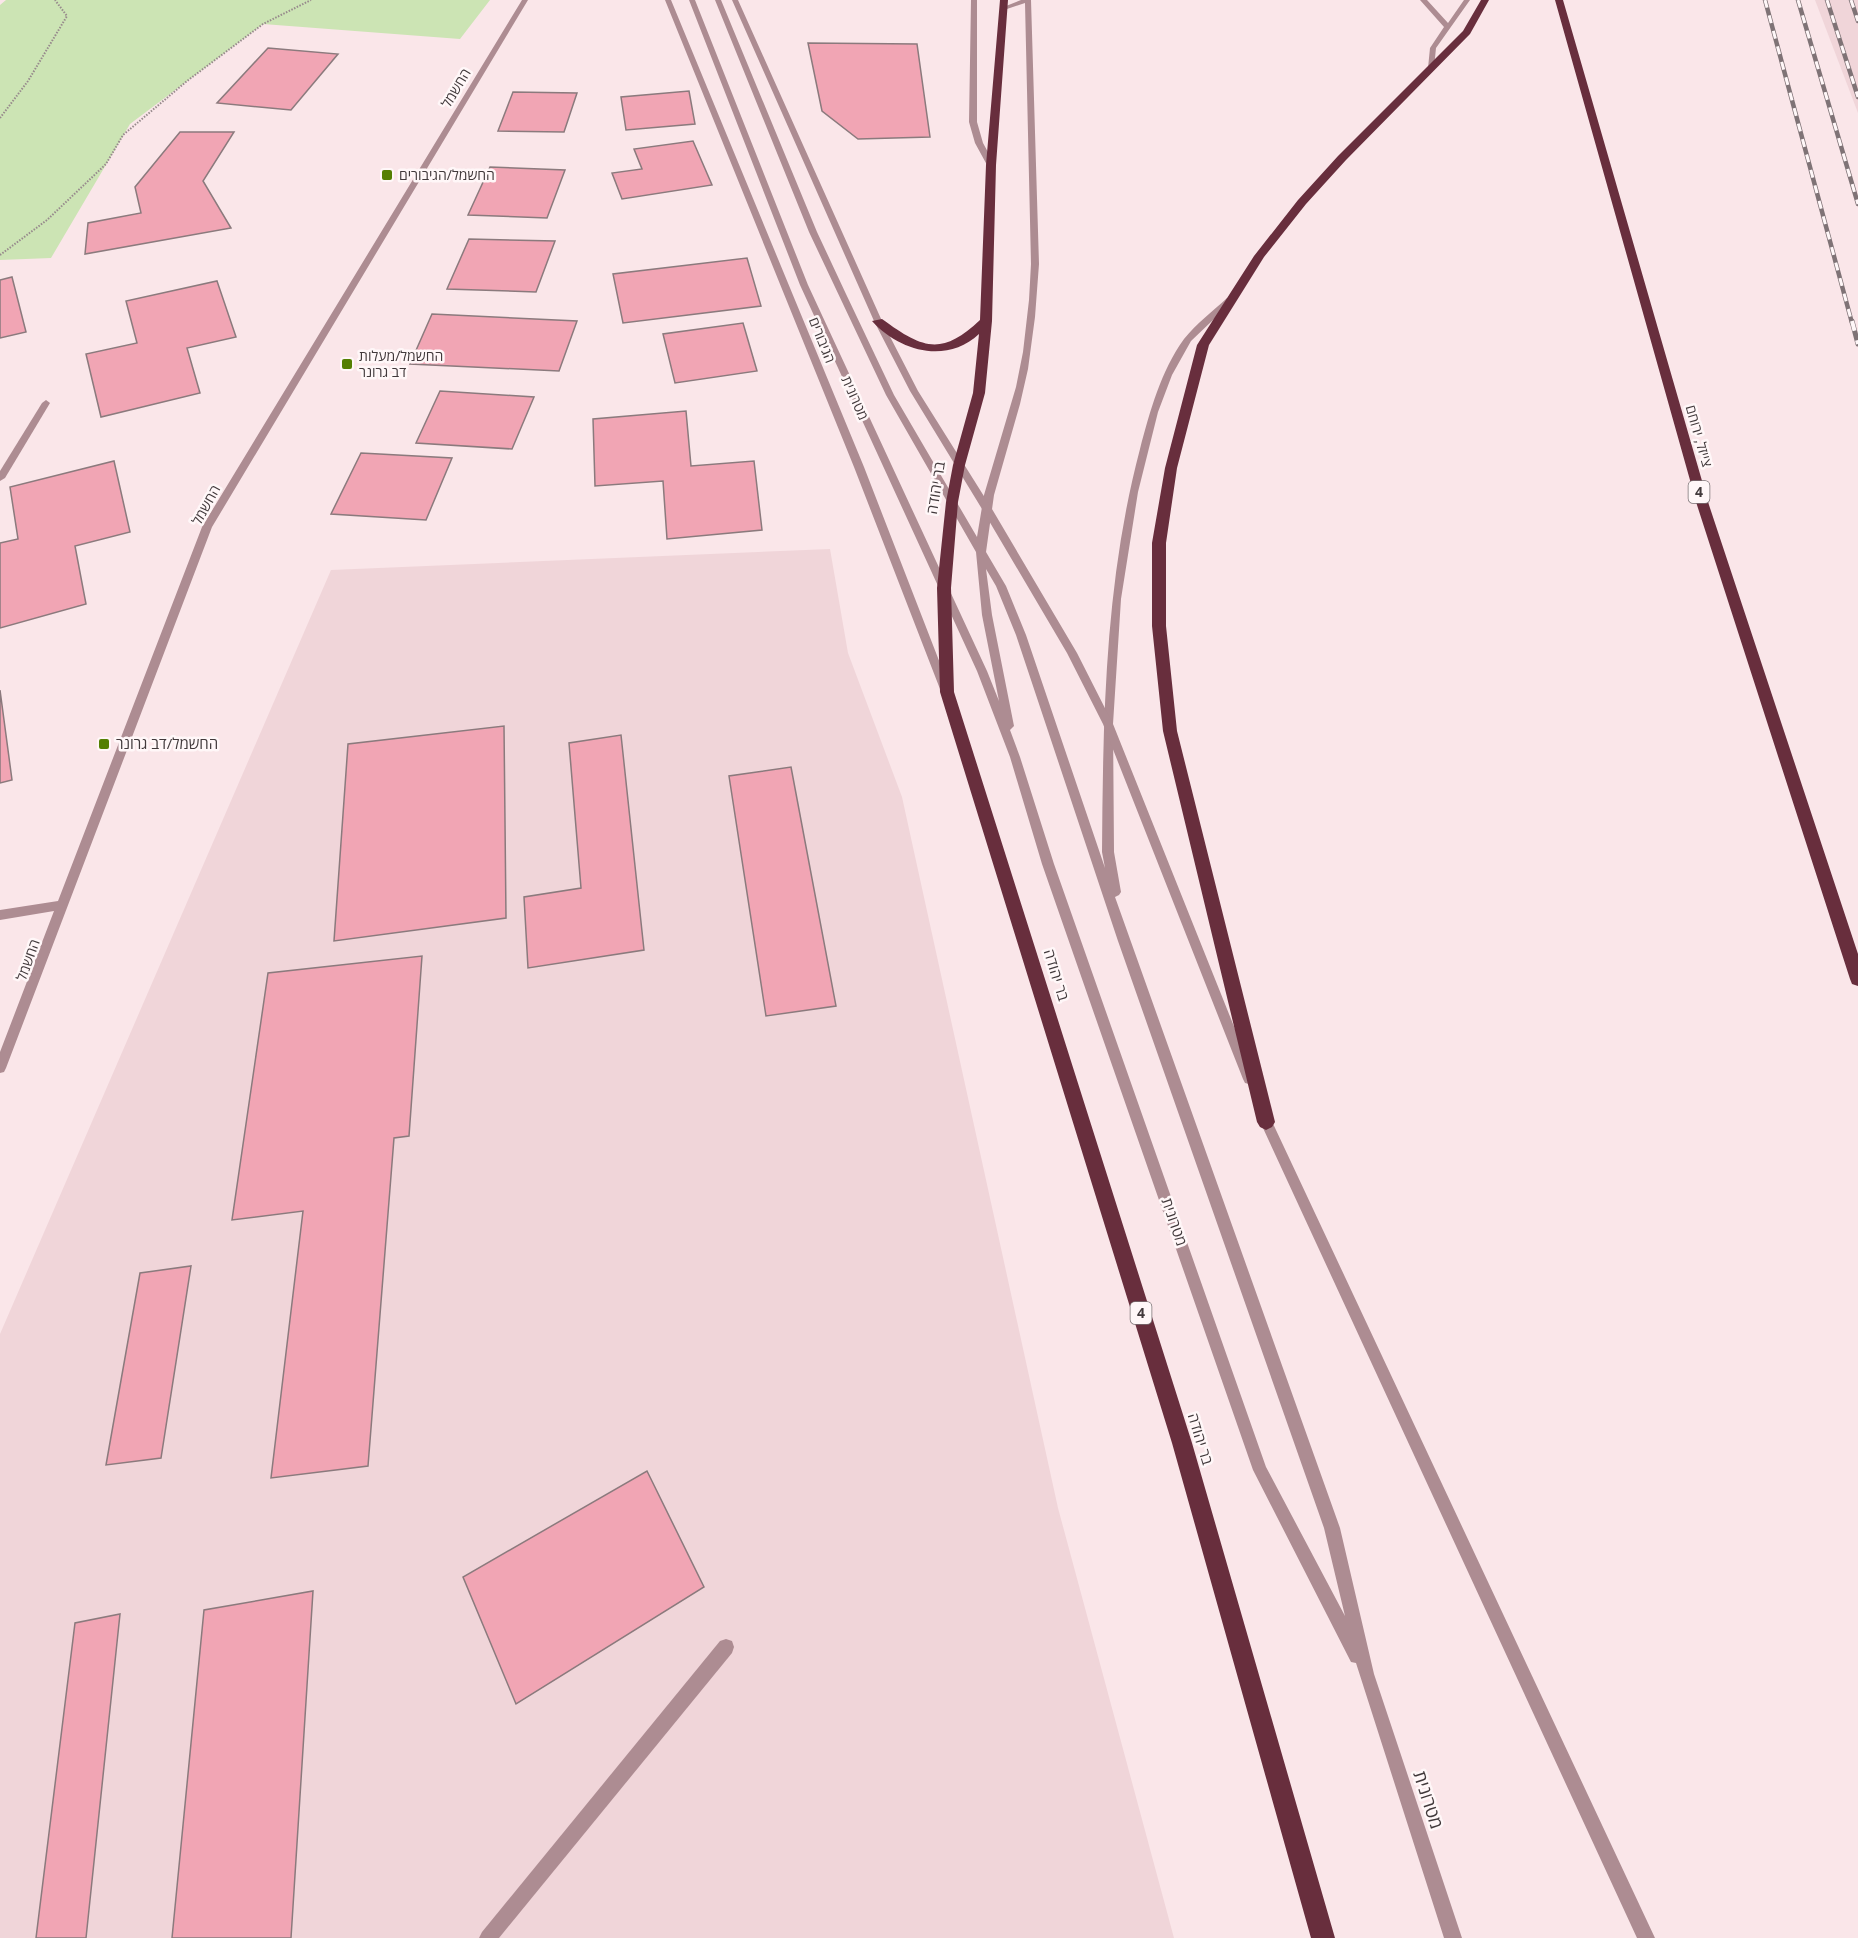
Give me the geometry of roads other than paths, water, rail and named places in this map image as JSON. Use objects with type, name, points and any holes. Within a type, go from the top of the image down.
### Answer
[{"type":"highway","points":[[1266,1122],[1170,731],[1159,626],[1159,543],[1172,468],[1203,345],[1259,256],[1302,202],[1467,32],[1485,0]]},
{"type":"highway","name":"צייזל, ירוחם","points":[[1558,0],[1703,505],[1858,979]]},
{"type":"highway","name":"בר יהודה","points":[[1004,4],[991,165],[986,321],[979,393],[959,465],[952,502],[945,588],[947,692],[1182,1443],[1323,1938]]},
{"type":"highway","points":[[878,321],[909,344],[938,350],[969,340],[986,321]]},
{"type":"street","name":"החשמל","points":[[0,1068],[207,527],[525,0]]},
{"type":"street","name":"הגיבורים","points":[[668,0],[859,467],[947,692]]},
{"type":"street","name":"מטרונית","points":[[692,0],[804,285],[982,671],[1015,757],[1048,864],[1260,1470],[1366,1674]]},
{"type":"street","name":"מטרונית","points":[[718,0],[809,221],[842,294],[890,394],[1001,586],[1036,676],[1124,941],[1332,1528],[1366,1674],[1453,1938]]},
{"type":"street","points":[[735,0],[878,321],[914,391],[987,509],[1072,654],[1108,724],[1266,1122],[1646,1938]]},
{"type":"street","points":[[974,0],[973,122],[979,143],[991,165]]},
{"type":"street","points":[[1004,4],[1028,0]]},
{"type":"street","name":"מטרונית","points":[[1015,757],[988,612],[981,550],[987,509],[1019,390],[1033,304],[1035,264],[1028,0]]},
{"type":"street","points":[[1423,0],[1448,27]]},
{"type":"street","points":[[1431,68],[1433,48],[1467,0]]},
{"type":"street","name":"מטרונית","points":[[1124,941],[1108,852],[1108,724],[1116,599],[1133,492],[1154,412],[1168,375],[1188,340],[1230,300]]},
{"type":"street","points":[[0,478],[46,403]]},
{"type":"street","points":[[0,915],[62,905]]},
{"type":"street","points":[[488,1938],[726,1647]]},
{"type":"railway","points":[[1765,0],[1852,323]]},
{"type":"railway","points":[[1798,0],[1858,204]]},
{"type":"railway","points":[[1827,0],[1858,97]]},
{"type":"railway","points":[[1851,0],[1858,21]]},
{"type":"railway","points":[[1852,321],[1858,344]]},
{"type":"place","name":"החשמל/הגיבורים","points":[[387,175]]},
{"type":"place","name":"החשמל/מעלות דב גרונר","points":[[347,364]]},
{"type":"place","name":"החשמל/דב גרונר","points":[[104,744]]}]
